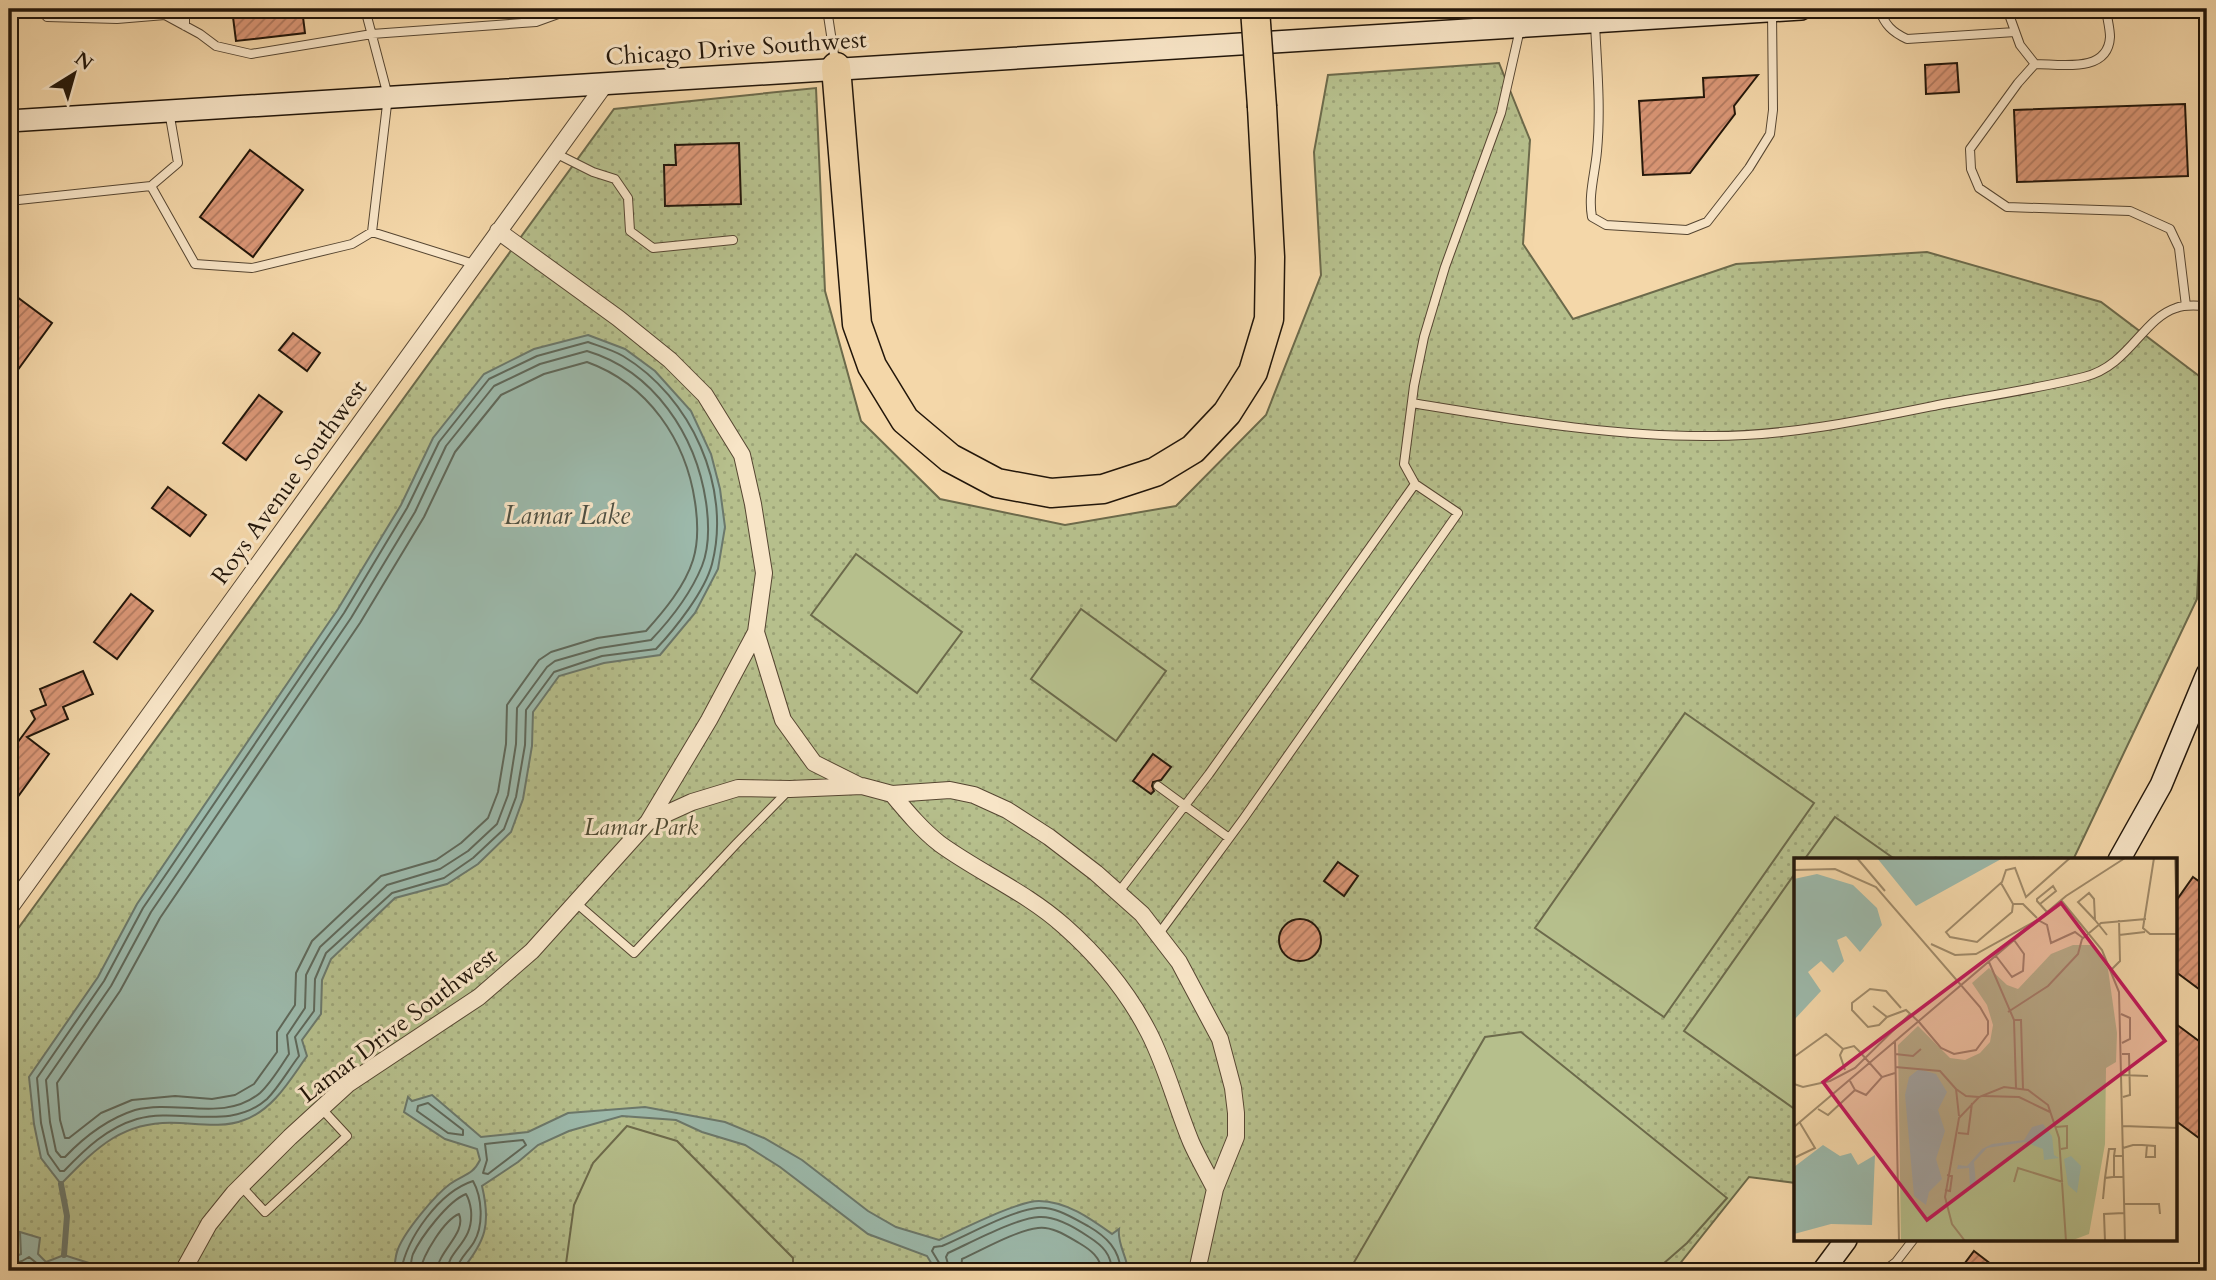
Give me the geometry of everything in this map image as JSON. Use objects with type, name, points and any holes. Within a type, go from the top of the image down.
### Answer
[{"type":"highway","points":[[836,67],[857,324],[872,366],[905,421],[950,458],[997,483],[1051,493],[1103,489],[1155,472],[1193,449],[1227,413],[1253,372],[1269,319],[1270,257],[1255,9]]},
{"type":"main road","name":"Chicago Drive Southwest","points":[[9,121],[836,67],[1801,9]]},
{"type":"main road","points":[[2120,858],[2161,785],[2207,674]]},
{"type":"main road","points":[[1823,1271],[1845,1242]]},
{"type":"street","name":"Roys Avenue Southwest","points":[[9,909],[606,83]]},
{"type":"street","name":"Lamar Drive Southwest","points":[[183,1271],[209,1224],[241,1186],[321,1108],[348,1084],[479,998],[533,951],[648,822],[709,720],[756,632],[764,573],[753,504],[742,456],[705,395],[670,360],[618,318],[498,231]]},
{"type":"street","points":[[756,632],[783,720],[814,763],[862,786]]},
{"type":"street","name":"Lamar Drive Southwest","points":[[648,822],[692,802],[738,788],[862,786],[892,794],[950,790],[974,795],[1007,810],[1049,837],[1118,893],[1142,914],[1179,962],[1220,1039],[1233,1088],[1236,1137],[1215,1189],[1197,1271]]},
{"type":"street","points":[[892,794],[940,844],[1028,897],[1064,925],[1099,960],[1124,992],[1148,1032],[1165,1069],[1191,1142],[1215,1189]]},
{"type":"lane","points":[[40,9],[47,17],[117,19],[165,15],[216,47],[251,54],[372,34],[536,22],[572,9]]},
{"type":"lane","points":[[185,9],[185,26]]},
{"type":"lane","points":[[365,9],[388,96],[372,232]]},
{"type":"lane","points":[[827,9],[836,67]]},
{"type":"lane","points":[[1879,9],[1883,21],[1892,32],[1907,39],[2015,32]]},
{"type":"lane","points":[[2007,9],[2020,45],[2035,64]]},
{"type":"lane","points":[[2106,9],[2110,38],[2104,56],[2094,63],[2035,64],[1970,149],[1970,169],[1979,188],[2007,206],[2130,211],[2170,229],[2179,248],[2186,306]]},
{"type":"lane","points":[[1595,21],[1599,104],[1597,151],[1590,205],[1592,217],[1606,225],[1687,230],[1707,222],[1749,168],[1770,134],[1773,110],[1772,10]]},
{"type":"lane","points":[[1158,935],[1458,513],[1415,484],[1404,464],[1424,337],[1501,113],[1520,26]]},
{"type":"lane","points":[[9,201],[151,186],[178,163],[169,110]]},
{"type":"lane","points":[[555,153],[593,172],[615,179],[628,198],[630,231],[653,248],[733,240]]},
{"type":"lane","points":[[151,186],[195,264],[252,268],[352,244],[372,232],[474,264]]},
{"type":"lane","points":[[1412,403],[1652,435],[1765,434],[1901,412],[2087,376],[2117,360],[2167,311],[2186,306],[2207,306]]},
{"type":"lane","points":[[1118,893],[1185,807],[1415,484]]},
{"type":"lane","points":[[1158,786],[1229,838]]},
{"type":"lane","points":[[575,902],[634,953],[790,789]]},
{"type":"lane","points":[[241,1186],[265,1212],[347,1136],[321,1108]]},
{"type":"lane","points":[[1884,1271],[1896,1262],[1911,1242]]},
{"type":"green space","name":"Lamar Park","points":[[1499,63],[1530,140],[1523,244],[1573,319],[1736,264],[1927,252],[2101,302],[2207,382],[2197,599],[2074,858],[1794,858],[1794,1183],[1749,1177],[1674,1271],[9,1271],[9,941],[614,109],[816,88],[825,291],[861,421],[940,499],[1065,525],[1176,506],[1266,415],[1321,275],[1314,152],[1328,75]]},
{"type":"green space","points":[[856,554],[962,632],[917,693],[811,615]]},
{"type":"green space","points":[[1081,609],[1166,671],[1116,741],[1031,679]]},
{"type":"green space","points":[[1685,713],[1814,803],[1664,1017],[1535,928]]},
{"type":"green space","points":[[1835,817],[1893,858],[1805,858]]},
{"type":"green space","points":[[1794,875],[1794,1109],[1684,1031]]},
{"type":"green space","points":[[1521,1032],[1727,1198],[1687,1243],[1655,1271],[1366,1271],[1353,1264],[1485,1037]]},
{"type":"green space","points":[[627,1126],[677,1141],[793,1258],[793,1271],[565,1271],[574,1205],[593,1163]]},
{"type":"water","name":"Lamar Lake","points":[[588,335],[625,349],[655,371],[691,411],[711,454],[720,489],[725,527],[718,569],[695,613],[660,655],[604,663],[559,676],[533,712],[532,746],[523,799],[511,832],[478,864],[447,884],[395,898],[331,959],[322,980],[321,1014],[302,1040],[307,1056],[272,1102],[254,1115],[228,1124],[160,1123],[127,1131],[100,1147],[61,1184],[41,1158],[29,1077],[98,977],[137,904],[338,609],[401,505],[433,438],[484,374],[534,349]]},
{"type":"water","points":[[432,1095],[481,1137],[528,1132],[568,1113],[645,1107],[725,1122],[764,1138],[802,1160],[868,1211],[896,1227],[939,1240],[1029,1202],[1059,1204],[1087,1217],[1112,1234],[1119,1229],[1119,1240],[1128,1271],[936,1271],[927,1256],[868,1234],[780,1167],[745,1145],[702,1132],[676,1120],[622,1116],[569,1131],[538,1145],[482,1186],[486,1211],[484,1232],[476,1250],[461,1271],[394,1271],[398,1249],[414,1223],[444,1189],[471,1172],[480,1160],[477,1149],[445,1139],[404,1112],[408,1097],[412,1101]]},
{"type":"water","points":[[20,1232],[40,1238],[38,1254],[46,1262],[64,1255],[95,1265],[102,1271],[9,1271],[9,1259],[21,1254]]},
{"type":"building","points":[[232,9],[302,9],[305,33],[236,41]]},
{"type":"building","points":[[1957,63],[1959,92],[1926,94],[1925,65]]},
{"type":"building","points":[[1758,75],[1734,106],[1735,114],[1690,173],[1643,175],[1639,101],[1704,97],[1703,78]]},
{"type":"building","points":[[2185,104],[2188,176],[2017,182],[2014,110]]},
{"type":"building","points":[[739,143],[741,204],[665,206],[664,165],[676,165],[675,145]]},
{"type":"building","points":[[250,150],[303,190],[253,257],[200,217]]},
{"type":"building","points":[[9,291],[52,323],[9,382]]},
{"type":"building","points":[[293,333],[320,353],[307,371],[279,350]]},
{"type":"building","points":[[259,395],[282,412],[246,460],[223,443]]},
{"type":"building","points":[[168,487],[206,515],[190,536],[152,508]]},
{"type":"building","points":[[131,594],[153,611],[117,659],[94,642]]},
{"type":"building","points":[[83,671],[93,694],[63,707],[68,719],[27,737],[49,754],[9,809],[9,754],[35,719],[31,711],[46,705],[40,689]]},
{"type":"building","points":[[1153,754],[1171,767],[1161,780],[1153,782],[1154,791],[1151,794],[1133,781]]},
{"type":"building","points":[[1338,862],[1358,876],[1344,896],[1324,881]]},
{"type":"building","points":[[2193,877],[2207,887],[2207,995],[2178,973],[2178,898]]},
{"type":"building","points":[[1300,919],[1315,925],[1321,940],[1315,955],[1300,961],[1285,955],[1279,940],[1285,925]]},
{"type":"building","points":[[2178,1025],[2207,1047],[2207,1144],[2178,1122]]},
{"type":"building","points":[[1974,1251],[2000,1271],[1959,1271]]},
{"type":"waterway","points":[[61,1184],[67,1216],[64,1255]]}]
